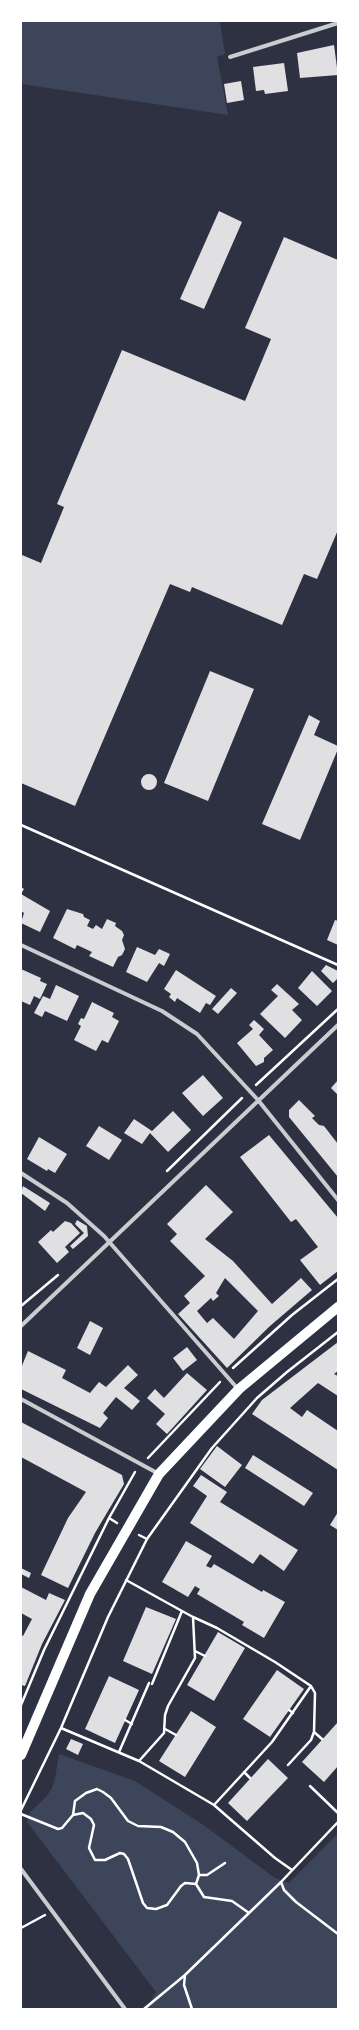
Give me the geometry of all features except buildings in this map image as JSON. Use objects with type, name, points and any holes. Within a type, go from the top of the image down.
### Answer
[{"type":"main road","points":[[21,1755],[90,1594],[159,1474],[239,1389],[338,1307]]},
{"type":"street","points":[[230,57],[338,22]]},
{"type":"street","points":[[21,946],[162,1011],[198,1034],[258,1100],[338,1200]]},
{"type":"street","points":[[21,1326],[338,1025]]},
{"type":"street","points":[[21,1173],[67,1203],[109,1242],[239,1389]]},
{"type":"street","points":[[21,1399],[159,1474]]},
{"type":"street","points":[[21,1869],[125,2009]]},
{"type":"path","points":[[21,825],[338,965]]},
{"type":"path","points":[[21,1705],[44,1650],[109,1518],[131,1477],[226,1375],[254,1348],[338,1279]]},
{"type":"path","points":[[21,1810],[61,1728],[108,1617],[147,1539],[212,1448],[252,1404],[287,1372],[338,1332]]},
{"type":"path","points":[[109,1518],[147,1539]]},
{"type":"path","points":[[126,1580],[182,1611],[217,1628],[311,1686],[315,1693],[314,1732],[311,1740],[288,1765]]},
{"type":"path","points":[[119,1753],[182,1611]]},
{"type":"path","points":[[139,1761],[164,1734],[165,1715],[168,1706],[195,1658],[193,1616]]},
{"type":"path","points":[[195,1650],[205,1656]]},
{"type":"path","points":[[214,1805],[272,1742],[311,1686]]},
{"type":"path","points":[[289,1710],[292,1713]]},
{"type":"path","points":[[125,1720],[132,1724]]},
{"type":"path","points":[[61,1728],[139,1761],[214,1805],[275,1858],[292,1870]]},
{"type":"path","points":[[165,1729],[176,1735]]},
{"type":"path","points":[[314,1732],[322,1739]]},
{"type":"path","points":[[244,1772],[250,1778]]},
{"type":"path","points":[[310,1786],[338,1813]]},
{"type":"path","points":[[21,1814],[58,1829],[65,1826],[73,1815],[75,1801],[97,1789],[111,1798],[128,1821],[138,1826],[161,1827],[173,1832],[185,1842],[197,1863],[199,1875],[196,1884]]},
{"type":"path","points":[[73,1815],[83,1814],[91,1819],[94,1825],[89,1848],[94,1860],[104,1860],[120,1853],[124,1854],[128,1858],[143,1903],[147,1908],[156,1909],[166,1904],[185,1883],[196,1884]]},
{"type":"path","points":[[144,2009],[185,1975],[249,1914],[337,1824]]},
{"type":"path","points":[[199,1875],[207,1875],[224,1863]]},
{"type":"path","points":[[281,1882],[284,1890],[296,1902],[338,1934]]},
{"type":"path","points":[[196,1884],[204,1897],[232,1901],[249,1914]]},
{"type":"path","points":[[21,1928],[52,1912]]},
{"type":"path","points":[[185,1975],[184,1985],[192,2009]]},
{"type":"shaded area","points":[[21,21],[220,21],[225,54],[217,57],[228,115],[21,84]]},
{"type":"shaded area","points":[[59,1754],[135,1781],[205,1826],[275,1878],[289,1883],[338,1833],[338,2009],[145,2009],[156,1992],[27,1822],[30,1812],[46,1797],[52,1788]]}]
